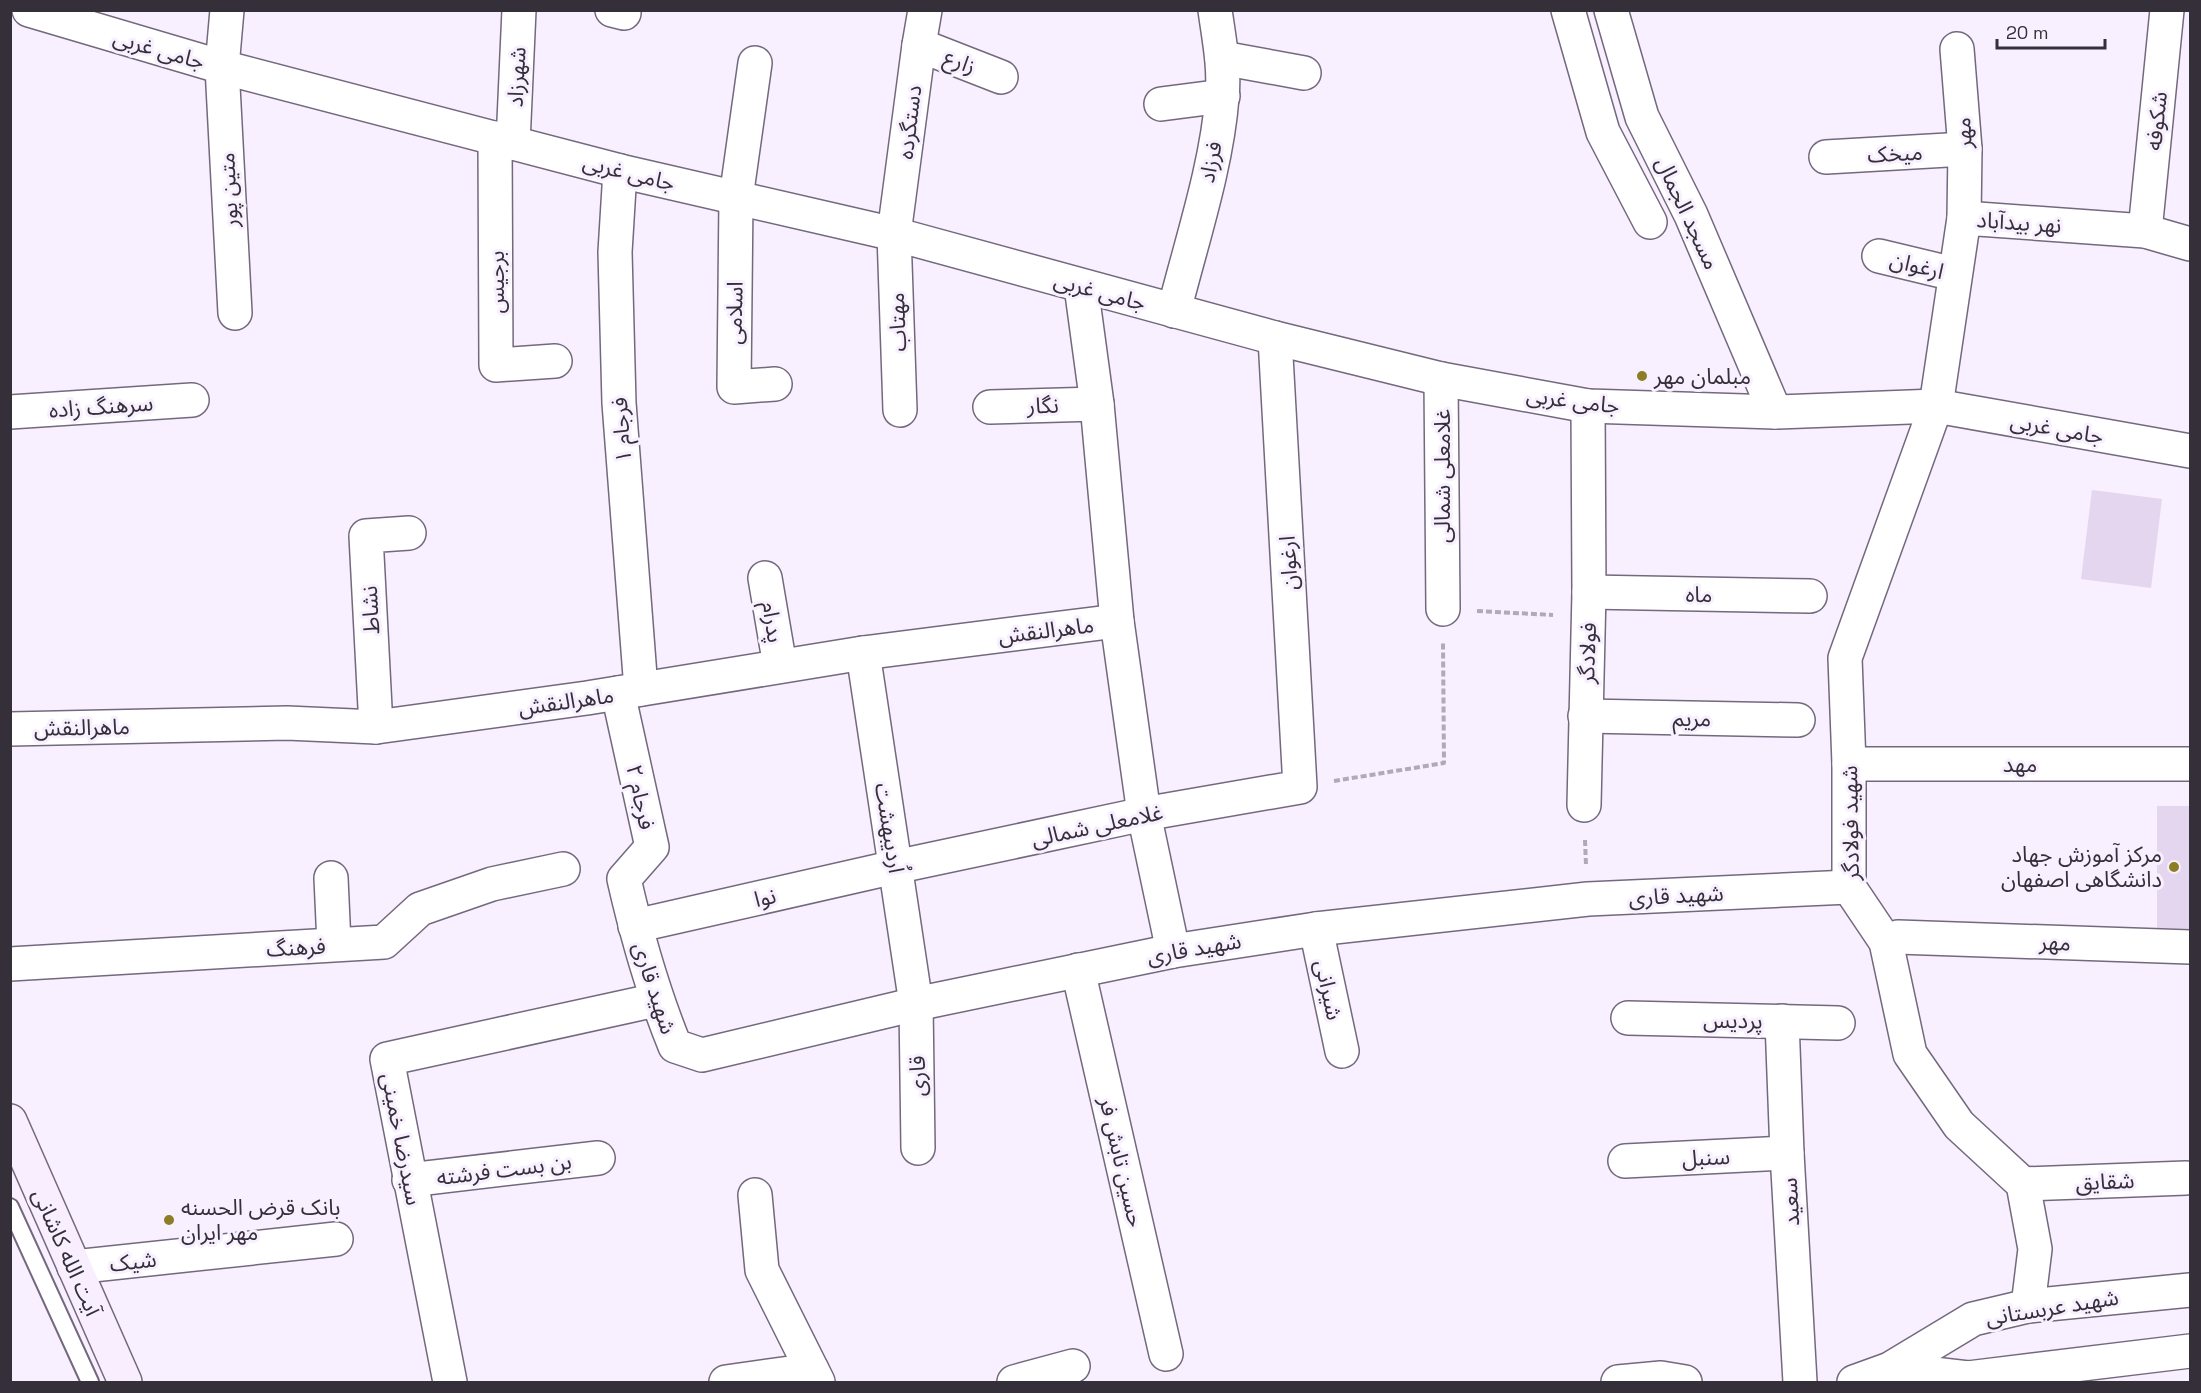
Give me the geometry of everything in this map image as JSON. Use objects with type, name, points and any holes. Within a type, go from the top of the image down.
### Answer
[{"type":"main road","name":"آیت الله کاشانی","points":[[15,1140],[125,1383]]},
{"type":"street","name":"جامی غربی","points":[[29,10],[222,68],[620,171],[894,234],[1275,338],[1441,379],[1588,406],[1775,412],[1936,406],[2190,451]]},
{"type":"street","name":"متین پور","points":[[227,10],[222,68],[235,313]]},
{"type":"street","name":"شهرزاد","points":[[504,141],[519,10]]},
{"type":"street","name":"دستگرده","points":[[894,234],[925,10]]},
{"type":"street","name":"فرزاد","points":[[1174,311],[1212,162],[1222,96],[1222,58],[1215,10]]},
{"type":"street","name":"مسجد الجمال","points":[[1568,10],[1603,132],[1650,222]]},
{"type":"street","name":"مسجد الجمال","points":[[1611,10],[1642,117],[1691,215],[1775,412]]},
{"type":"street","name":"شکوفه","points":[[2145,231],[2167,10]]},
{"type":"street","name":"زارع","points":[[919,45],[1001,77]]},
{"type":"street","name":"مهر","points":[[1957,49],[1965,149],[1964,218]]},
{"type":"street","points":[[1222,58],[1304,73]]},
{"type":"street","points":[[736,198],[755,63]]},
{"type":"street","points":[[1161,104],[1222,96]]},
{"type":"street","name":"برجیس","points":[[504,141],[496,366],[555,361]]},
{"type":"street","name":"میخک","points":[[1826,157],[1965,149]]},
{"type":"street","name":"فرجام ۱","points":[[620,171],[615,252],[630,691]]},
{"type":"street","name":"اسلامی","points":[[736,198],[734,387],[776,384]]},
{"type":"street","name":"نهر بیدآباد","points":[[1936,406],[1964,218],[2145,231],[2190,244]]},
{"type":"street","name":"مهتاب","points":[[894,234],[900,410]]},
{"type":"street","name":"ارغوان","points":[[1879,256],[1954,274]]},
{"type":"street","name":"ماهرالنقش","points":[[1081,286],[1097,404],[1117,621],[1144,814],[1173,951]]},
{"type":"street","name":"ارغوان","points":[[1275,338],[1300,787]]},
{"type":"street","name":"غلامعلی شمالی","points":[[1441,379],[1443,609]]},
{"type":"street","name":"سرهنگ زاده","points":[[10,412],[192,400]]},
{"type":"street","name":"نگار","points":[[990,407],[1097,404]]},
{"type":"street","name":"فولادگر","points":[[1584,805],[1588,605],[1588,406]]},
{"type":"street","name":"شهید فولادگر","points":[[1936,406],[1845,658],[1849,764],[1849,876],[1902,939],[1910,1054],[1959,1125],[2034,1184]]},
{"type":"street","name":"نشاط","points":[[376,727],[366,536],[409,533]]},
{"type":"street","name":"پدرام","points":[[765,578],[780,666]]},
{"type":"street","name":"ماه","points":[[1588,605],[1810,596]]},
{"type":"street","name":"ماهرالنقش","points":[[10,729],[287,723],[376,727],[630,691],[863,653],[1117,621]]},
{"type":"street","name":"اُردیبهشت","points":[[863,653],[916,1004]]},
{"type":"street","name":"فرجام ۲","points":[[630,691],[652,847],[624,879],[635,926]]},
{"type":"street","name":"مریم","points":[[1585,716],[1798,720]]},
{"type":"street","name":"مهد","points":[[1849,764],[2190,764]]},
{"type":"street","name":"غلامعلی شمالی","points":[[896,867],[1144,814],[1300,787]]},
{"type":"street","name":"نوا","points":[[635,926],[896,867]]},
{"type":"street","name":"فرهنگ","points":[[10,964],[384,942],[420,909],[492,884],[563,869]]},
{"type":"street","name":"شهید قاری","points":[[635,926],[656,1000],[675,1046],[702,1055],[916,1004],[1078,970],[1173,951],[1316,928],[1588,899],[1849,876]]},
{"type":"street","points":[[331,878],[334,944]]},
{"type":"street","name":"شیرانی","points":[[1316,928],[1342,1051]]},
{"type":"street","name":"مهر","points":[[1902,939],[2190,947]]},
{"type":"street","name":"حسین تابش فر","points":[[1078,970],[1166,1354]]},
{"type":"street","name":"سیدرضا خمینی","points":[[450,1383],[387,1059],[656,1000]]},
{"type":"street","name":"قاری","points":[[916,1004],[918,1148]]},
{"type":"street","name":"پردیس","points":[[1628,1018],[1838,1023]]},
{"type":"street","name":"سعید","points":[[1782,1021],[1800,1383]]},
{"type":"street","name":"سنبل","points":[[1625,1161],[1787,1153]]},
{"type":"street","name":"بن بست فرشته","points":[[409,1180],[598,1158]]},
{"type":"street","name":"شقایق","points":[[2034,1184],[2186,1178]]},
{"type":"street","points":[[2028,1306],[2035,1249],[2034,1184]]},
{"type":"street","points":[[726,1383],[815,1376],[762,1270],[755,1195]]},
{"type":"street","name":"شیک","points":[[74,1267],[336,1239]]},
{"type":"street","name":"شهید عربستانی","points":[[1854,1383],[1890,1369],[1973,1319],[2028,1306],[2190,1290]]},
{"type":"street","name":"شهید عربستانی","points":[[1890,1369],[1968,1378],[2190,1351]]},
{"type":"street","points":[[1014,1383],[1073,1366]]},
{"type":"street","points":[[1618,1383],[1661,1378],[1685,1383]]},
{"type":"lane","name":"آیت الله کاشانی","points":[[10,1208],[90,1383]]},
{"type":"path","points":[[1300,787],[1444,763],[1443,609],[1588,605]]},
{"type":"path","points":[[1584,805],[1588,899]]},
{"type":"building","points":[[2092,490],[2162,499],[2151,588],[2081,579]]},
{"type":"building","name":"مرکز آموزش جهاد دانشگاهی اصفهان","points":[[2157,806],[2190,806],[2190,929],[2157,928]]},
{"type":"place","name":"مبلمان مهر","points":[[1642,376]]},
{"type":"place","name":"مرکز آموزش جهاد دانشگاهی اصفهان","points":[[2174,867]]},
{"type":"place","name":"بانک قرض الحسنه مهر ایران","points":[[169,1220]]}]
